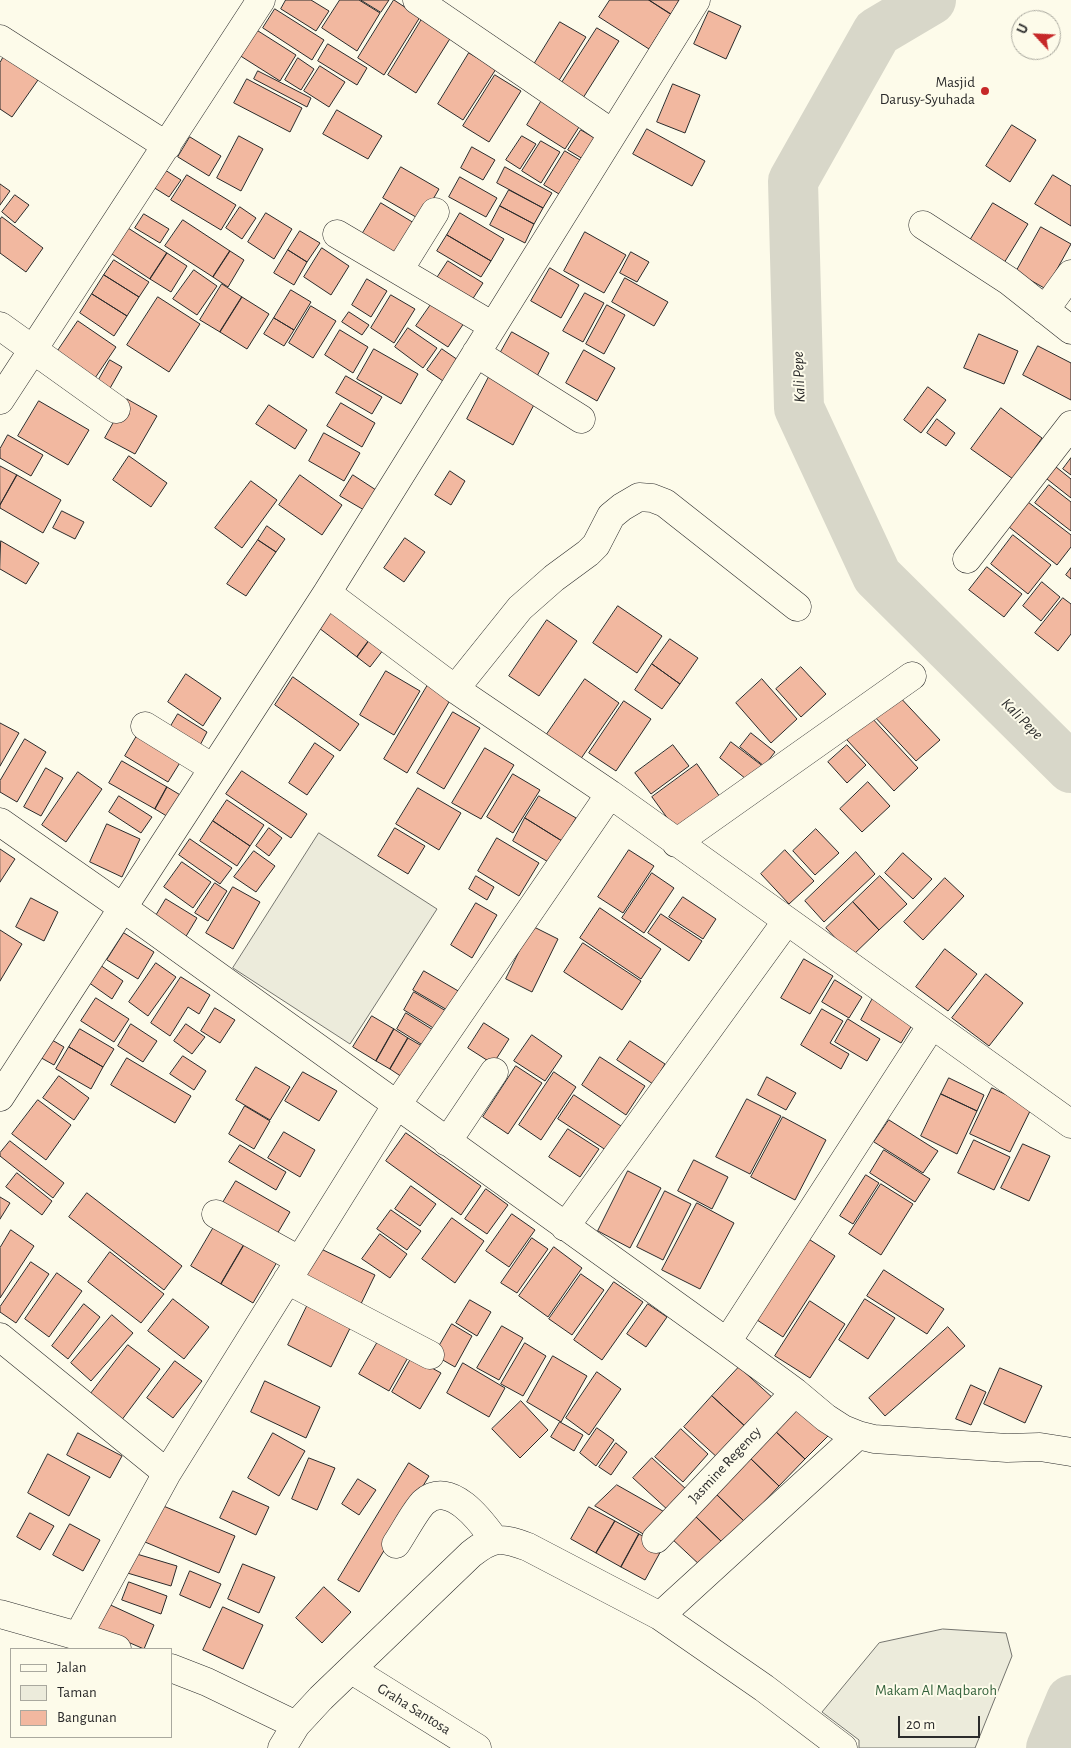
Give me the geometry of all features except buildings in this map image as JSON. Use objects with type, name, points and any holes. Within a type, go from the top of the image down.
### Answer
[{"type":"street","points":[[0,400],[261,0]]},
{"type":"street","points":[[417,0],[612,133]]},
{"type":"street","points":[[0,1098],[327,593],[696,0]]},
{"type":"street","points":[[0,39],[167,146]]},
{"type":"street","points":[[399,270],[435,212]]},
{"type":"street","points":[[923,225],[1009,281],[1071,330]]},
{"type":"street","points":[[337,234],[493,326]]},
{"type":"street","points":[[1045,310],[1071,274]]},
{"type":"street","points":[[0,326],[116,409]]},
{"type":"street","points":[[476,353],[582,419]]},
{"type":"street","points":[[967,559],[1071,425]]},
{"type":"street","points":[[455,689],[520,608],[554,578],[588,553],[596,545],[611,516],[639,497],[652,498],[665,503],[797,607]]},
{"type":"street","points":[[327,593],[455,689],[610,794],[786,922],[1071,1124]]},
{"type":"street","points":[[676,843],[912,676]]},
{"type":"street","points":[[145,726],[214,768]]},
{"type":"street","points":[[78,1636],[168,1473],[396,1106],[610,794]]},
{"type":"street","points":[[0,822],[123,908],[727,1342],[843,1429],[874,1439],[1007,1448],[1040,1447],[1071,1452]]},
{"type":"street","points":[[566,1227],[786,922]]},
{"type":"street","points":[[727,1342],[932,1025]]},
{"type":"street","points":[[447,1142],[494,1072]]},
{"type":"street","points":[[216,1214],[293,1270],[430,1355]]},
{"type":"street","points":[[2,1343],[168,1473]]},
{"type":"street","name":"Jasmine Regency","points":[[656,1539],[795,1392]]},
{"type":"street","points":[[660,1616],[858,1435]]},
{"type":"street","points":[[396,1544],[424,1502],[436,1495],[451,1497],[474,1513],[494,1539]]},
{"type":"street","points":[[282,1748],[296,1725],[321,1698],[471,1554],[494,1539],[511,1540],[528,1547],[660,1616],[764,1688],[843,1748]]},
{"type":"street","points":[[0,1614],[114,1648]]},
{"type":"street","points":[[172,1668],[207,1682],[296,1725]]},
{"type":"street","name":"Graha Santosa","points":[[352,1670],[477,1748]]},
{"type":"green space","points":[[319,833],[437,909],[350,1044],[233,968]]},
{"type":"green space","name":"Makam Al Maqbaroh","points":[[943,1629],[1006,1633],[1012,1656],[975,1748],[859,1748],[859,1740],[822,1712],[879,1643]]},
{"type":"waterway","name":"Kali Pepe","points":[[931,0],[877,32],[793,181],[799,408],[877,576],[1071,768]]},
{"type":"waterway","name":"Kali Pepe","points":[[1051,1748],[1071,1700]]},
{"type":"place","name":"Masjid Darusy-Syuhada","points":[[985,91]]}]
